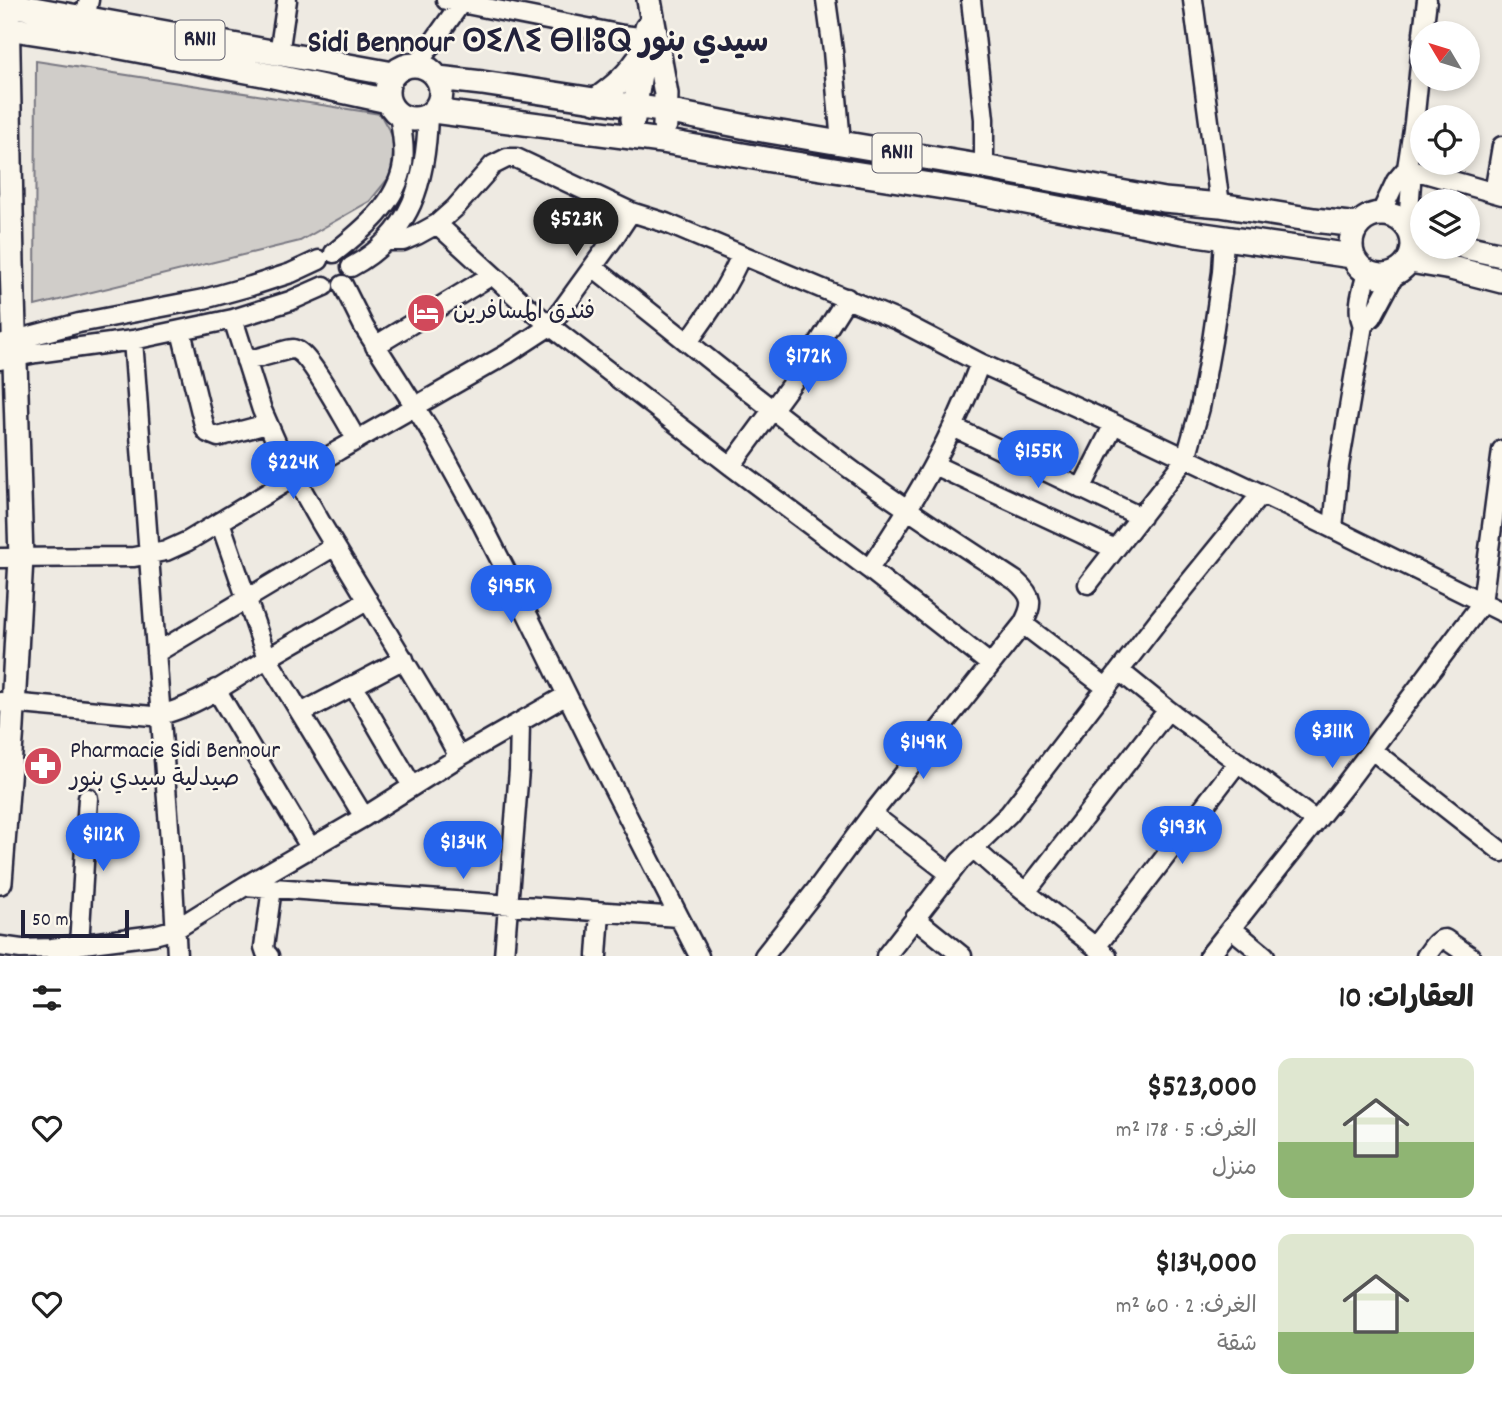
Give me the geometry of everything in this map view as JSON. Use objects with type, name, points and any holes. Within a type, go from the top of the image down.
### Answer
[{"type":"main road","name":"RN11","points":[[3,3],[87,9],[279,54],[393,74]]},
{"type":"main road","points":[[0,882],[11,558],[3,3]]},
{"type":"main road","points":[[630,136],[649,43],[649,6]]},
{"type":"main road","name":"RN11","points":[[3,28],[273,76],[394,108],[409,118],[418,119],[431,113],[630,136],[969,191],[1360,264],[1376,276],[1386,276],[1403,267],[1451,268],[1502,281]]},
{"type":"main road","points":[[595,101],[621,82],[649,43]]},
{"type":"main road","points":[[649,43],[664,80],[666,111],[662,141]]},
{"type":"main road","name":"RN11","points":[[416,65],[432,71],[438,78],[666,111],[1164,200],[1220,205],[1358,225]]},
{"type":"main road","points":[[394,108],[387,87],[393,74],[400,68],[416,65]]},
{"type":"main road","points":[[431,113],[440,101],[438,78]]},
{"type":"main road","points":[[1360,264],[1351,242],[1353,233],[1364,219],[1381,213],[1396,216],[1410,229]]},
{"type":"main road","points":[[1480,250],[1502,255]]},
{"type":"main road","points":[[1403,267],[1410,255]]},
{"type":"street","points":[[279,54],[286,0]]},
{"type":"street","points":[[826,0],[841,143]]},
{"type":"street","points":[[971,0],[981,77],[984,167]]},
{"type":"street","points":[[1193,0],[1220,205]]},
{"type":"street","points":[[1425,21],[1427,0]]},
{"type":"street","points":[[416,65],[457,1],[649,43]]},
{"type":"street","points":[[1411,189],[1407,168],[1417,91]]},
{"type":"street","points":[[7,350],[79,323],[216,296],[291,273],[327,256],[345,257],[351,267],[349,277],[343,285],[334,288],[324,285],[316,276],[316,265],[327,256],[356,235],[394,191],[403,163],[404,148],[394,108]]},
{"type":"street","points":[[351,267],[365,260],[386,241],[407,211],[421,181],[431,113]]},
{"type":"street","points":[[1407,168],[1498,194],[1502,146]]},
{"type":"street","points":[[386,241],[403,241],[437,224],[493,165],[507,158],[516,159],[631,212],[666,223],[899,321],[980,363],[1333,528],[1502,612]]},
{"type":"street","points":[[1381,213],[1395,181],[1407,168]]},
{"type":"street","points":[[11,558],[112,558],[150,555],[188,541],[356,440],[507,354],[550,326],[631,212]]},
{"type":"street","points":[[437,224],[550,326],[990,664]]},
{"type":"street","points":[[1088,584],[1186,458],[1200,408],[1212,341],[1224,239]]},
{"type":"street","points":[[688,342],[721,296],[741,255]]},
{"type":"street","points":[[1333,528],[1339,466],[1363,325],[1360,317],[1360,264]]},
{"type":"street","points":[[593,267],[853,471],[1016,580],[1029,594],[1031,606],[1023,624],[872,814],[764,956]]},
{"type":"street","points":[[1363,325],[1372,317],[1403,267]]},
{"type":"street","points":[[375,346],[492,275]]},
{"type":"street","points":[[7,350],[68,348],[181,331],[233,319],[290,301],[324,285]]},
{"type":"street","points":[[343,285],[375,346],[416,406],[490,539],[693,951]]},
{"type":"street","points":[[731,466],[807,362],[847,298]]},
{"type":"street","points":[[233,319],[267,424],[279,451],[432,706],[458,757]]},
{"type":"street","points":[[181,331],[208,433],[218,437],[267,424]]},
{"type":"street","points":[[133,340],[177,956]]},
{"type":"street","points":[[246,361],[287,350],[300,352],[311,364],[356,440]]},
{"type":"street","points":[[869,569],[933,465],[968,395],[980,363]]},
{"type":"street","points":[[1081,489],[1114,424]]},
{"type":"street","points":[[953,427],[1141,517]]},
{"type":"street","points":[[1209,956],[1372,750],[1482,603],[1502,450]]},
{"type":"street","points":[[933,465],[1115,549]]},
{"type":"street","points":[[886,956],[950,874],[1009,814],[1165,612],[1261,494]]},
{"type":"street","points":[[220,522],[267,658],[364,817]]},
{"type":"street","points":[[156,653],[335,546]]},
{"type":"street","points":[[6,703],[152,716],[178,711],[368,600]]},
{"type":"street","points":[[1023,624],[1107,688]]},
{"type":"street","points":[[301,713],[404,659]]},
{"type":"street","points":[[1121,671],[1168,710],[1316,821]]},
{"type":"street","points":[[353,685],[412,786]]},
{"type":"street","points":[[216,689],[310,847]]},
{"type":"street","points":[[0,946],[33,949],[79,945],[154,935],[176,929],[364,817],[458,757],[567,695]]},
{"type":"street","points":[[1026,892],[1168,710]]},
{"type":"street","points":[[504,956],[519,770],[520,722]]},
{"type":"street","points":[[1372,750],[1502,852]]},
{"type":"street","points":[[974,848],[1101,952],[1238,762]]},
{"type":"street","points":[[79,945],[88,798]]},
{"type":"street","points":[[872,814],[950,874]]},
{"type":"street","points":[[245,886],[678,917]]},
{"type":"street","points":[[270,956],[264,947],[272,888]]},
{"type":"street","points":[[597,956],[600,912]]},
{"type":"street","points":[[915,918],[962,956]]},
{"type":"street","points":[[1231,928],[1265,956]]},
{"type":"street","points":[[1426,956],[1441,939],[1470,956]]},
{"type":"shaded area","points":[[36,61],[380,114],[394,139],[391,175],[370,201],[300,241],[35,306]]},
{"type":"place","name":"فندق المسافرين","points":[[426,313]]},
{"type":"place","name":"Pharmacie Sidi Bennour صيدلية سيدي بنور","points":[[43,766]]},
{"type":"district","name":"Sidi Bennour ⵙⵉⴷⵉ ⴱⵏⵏⵓⵕ سيدي بنور","points":[[538,45]]}]
